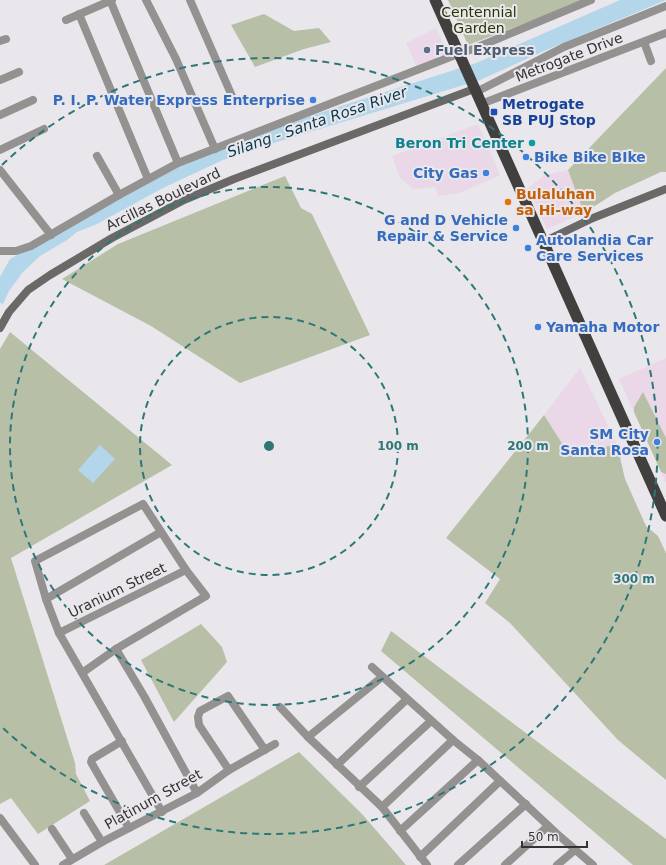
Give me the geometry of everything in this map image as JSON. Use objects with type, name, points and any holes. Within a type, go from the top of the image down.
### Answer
[{"type":"highway","points":[[435,0],[666,516]]},
{"type":"main road","name":"Arcillas Boulevard","points":[[0,328],[8,312],[28,290],[112,238],[184,200],[234,179],[478,95]]},
{"type":"main road","points":[[543,242],[593,218],[666,189]]},
{"type":"street","points":[[66,20],[111,0],[178,163]]},
{"type":"street","points":[[146,0],[176,59],[215,149]]},
{"type":"street","points":[[190,0],[235,103]]},
{"type":"street","points":[[0,251],[16,251],[31,246],[178,163],[459,55],[591,0]]},
{"type":"street","points":[[478,95],[564,47],[666,6]]},
{"type":"street","points":[[79,14],[148,179]]},
{"type":"street","name":"Metrogate Drive","points":[[478,95],[644,42],[666,33]]},
{"type":"street","points":[[644,42],[651,60]]},
{"type":"street","points":[[0,80],[19,72]]},
{"type":"street","points":[[0,115],[33,100]]},
{"type":"street","points":[[0,150],[44,129]]},
{"type":"street","points":[[97,156],[119,195]]},
{"type":"street","points":[[0,170],[51,235]]},
{"type":"street","points":[[82,673],[116,649],[206,596],[186,570],[144,504],[35,561],[46,599],[59,633],[82,673],[122,741],[162,812]]},
{"type":"street","points":[[46,599],[161,532]]},
{"type":"street","name":"Uranium Street","points":[[59,633],[186,570]]},
{"type":"street","points":[[116,649],[144,696],[197,793]]},
{"type":"street","points":[[372,667],[406,700],[478,760],[548,826],[593,865]]},
{"type":"street","points":[[308,737],[382,676]]},
{"type":"street","points":[[229,770],[199,725],[198,717],[200,711],[228,696],[265,750]]},
{"type":"street","points":[[337,765],[406,700]]},
{"type":"street","points":[[280,707],[308,737],[359,787],[382,807],[427,865]]},
{"type":"street","points":[[359,787],[431,721]]},
{"type":"street","points":[[382,807],[453,740]]},
{"type":"street","points":[[122,741],[92,759],[91,762],[129,828]]},
{"type":"street","name":"Platinum Street","points":[[63,865],[102,842],[197,793],[229,770],[275,744]]},
{"type":"street","points":[[400,831],[478,760]]},
{"type":"street","points":[[420,857],[500,781]]},
{"type":"street","points":[[458,865],[526,804]]},
{"type":"street","points":[[84,813],[102,842]]},
{"type":"street","points":[[0,818],[35,865]]},
{"type":"street","points":[[505,865],[548,826]]},
{"type":"street","points":[[52,829],[72,859]]},
{"type":"street","points":[[557,865],[575,850]]},
{"type":"shaded area","points":[[436,28],[449,56],[417,67],[406,43]]},
{"type":"shaded area","points":[[478,124],[500,175],[460,193],[439,196],[435,187],[413,189],[400,178],[392,156]]},
{"type":"shaded area","points":[[568,170],[584,213],[547,229],[528,188],[545,175]]},
{"type":"shaded area","name":"SM City Santa Rosa","points":[[666,358],[666,483],[619,379]]},
{"type":"shaded area","points":[[580,368],[617,444],[570,457],[544,415]]},
{"type":"green space","name":"Centennial Garden","points":[[448,0],[587,0],[468,45]]},
{"type":"green space","points":[[264,14],[294,31],[319,28],[331,42],[304,49],[255,67],[231,25]]},
{"type":"green space","points":[[666,68],[666,172],[661,172],[615,193],[584,213],[568,170]]},
{"type":"green space","points":[[285,176],[301,208],[312,214],[370,335],[240,383],[151,326],[62,279],[118,244]]},
{"type":"green space","points":[[10,332],[172,465],[11,558],[75,763],[76,774],[90,801],[38,834],[11,798],[0,804],[0,349]]},
{"type":"green space","points":[[643,392],[666,438],[666,474],[661,472],[634,412],[634,407]]},
{"type":"green space","points":[[544,415],[570,456],[617,444],[625,479],[646,526],[658,536],[666,553],[666,780],[618,740],[510,623],[485,603],[500,579],[446,538]]},
{"type":"green space","points":[[201,624],[222,647],[227,662],[174,722],[141,660]]},
{"type":"green space","points":[[391,631],[666,839],[666,865],[633,865],[381,651]]},
{"type":"green space","points":[[299,752],[363,815],[406,865],[104,865]]},
{"type":"water","name":"Silang - Santa Rosa River","points":[[620,0],[666,0],[544,51],[480,80],[223,160],[163,188],[97,224],[77,232],[67,240],[40,256],[23,272],[9,291],[3,304],[0,303],[0,277],[10,259],[172,170],[260,132],[476,63]]},
{"type":"water","points":[[100,445],[115,459],[93,483],[78,470]]},
{"type":"place","name":"Fuel Express","points":[[427,50]]},
{"type":"place","name":"P. I. P. Water Express Enterprise","points":[[313,100]]},
{"type":"place","name":"Metrogate SB PUJ Stop","points":[[494,112]]},
{"type":"place","name":"Beron Tri Center","points":[[532,143]]},
{"type":"place","name":"Bike Bike BIke","points":[[526,157]]},
{"type":"place","name":"City Gas","points":[[486,173]]},
{"type":"place","name":"Bulaluhan sa Hi-way","points":[[508,202]]},
{"type":"place","name":"G and D Vehicle Repair & Service","points":[[516,228]]},
{"type":"place","name":"Autolandia Car Care Services","points":[[528,248]]},
{"type":"place","name":"Yamaha Motor","points":[[538,327]]},
{"type":"place","name":"SM City Santa Rosa","points":[[657,442]]}]
